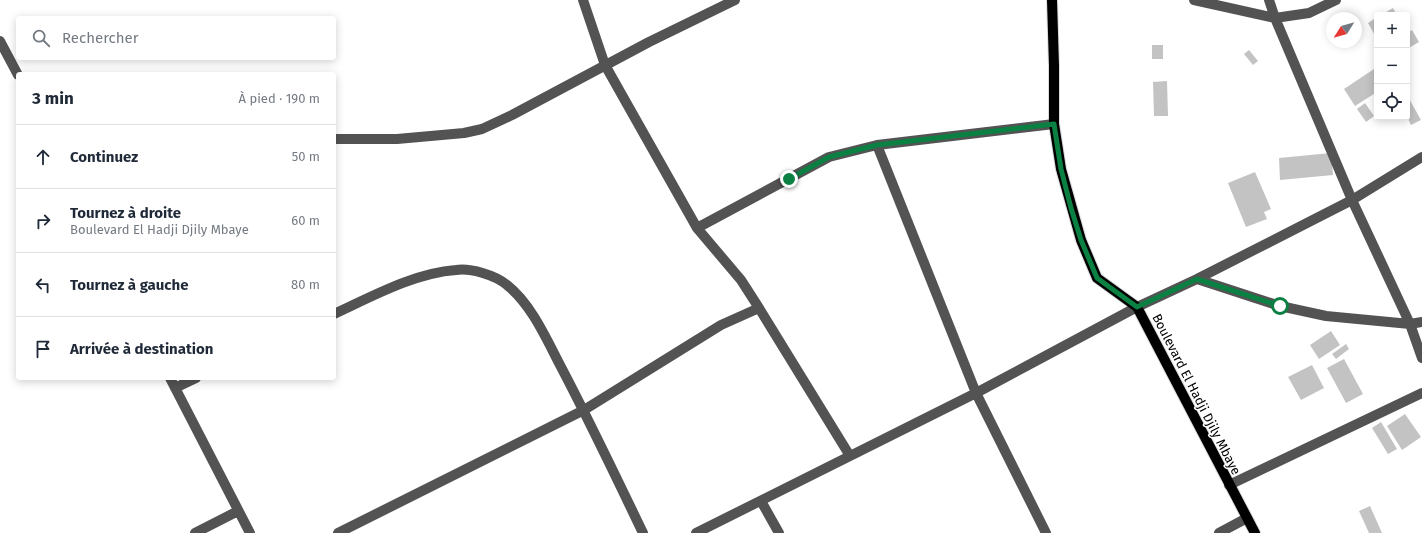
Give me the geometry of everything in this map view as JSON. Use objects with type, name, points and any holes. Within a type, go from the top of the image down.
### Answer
[{"type":"main road","name":"Boulevard El Hadji Djily Mbaye","points":[[1052,0],[1054,124],[1061,169],[1081,240],[1097,278],[1137,307],[1255,533]]},
{"type":"street","points":[[583,0],[605,65],[697,228],[741,280],[850,456]]},
{"type":"street","points":[[336,139],[397,138],[464,133],[482,128],[512,115],[648,42],[735,0]]},
{"type":"street","points":[[1194,0],[1275,18],[1309,13],[1336,0]]},
{"type":"street","points":[[1270,0],[1275,18],[1352,200],[1410,324],[1422,358]]},
{"type":"street","points":[[0,41],[16,72]]},
{"type":"street","points":[[697,228],[829,157],[877,145],[1054,124]]},
{"type":"street","points":[[877,145],[976,393],[1046,533]]},
{"type":"street","points":[[696,533],[976,393],[1137,307],[1197,279],[1352,200],[1422,157]]},
{"type":"street","points":[[336,313],[387,290],[424,276],[457,269],[479,272],[496,277],[507,285],[524,302],[546,338],[584,410],[643,533]]},
{"type":"street","points":[[1197,279],[1280,306],[1318,314],[1410,324],[1422,322]]},
{"type":"street","points":[[338,533],[584,410],[721,325],[759,308]]},
{"type":"street","points":[[171,380],[250,533]]},
{"type":"street","points":[[175,388],[192,380]]},
{"type":"street","points":[[1229,485],[1422,393]]},
{"type":"street","points":[[762,501],[779,533]]},
{"type":"street","points":[[195,533],[238,511]]},
{"type":"street","points":[[1219,533],[1247,518]]},
{"type":"building","points":[[1393,8],[1395,12],[1386,12]]},
{"type":"building","points":[[1374,19],[1374,34],[1368,23]]},
{"type":"building","points":[[1412,30],[1419,42],[1410,47],[1410,31]]},
{"type":"building","points":[[1152,45],[1163,45],[1163,59],[1152,59]]},
{"type":"building","points":[[1249,50],[1258,61],[1253,65],[1244,54]]},
{"type":"building","points":[[1374,69],[1374,94],[1355,106],[1344,89]]},
{"type":"building","points":[[1167,81],[1168,116],[1154,116],[1153,82]]},
{"type":"building","points":[[1410,100],[1421,120],[1411,125],[1408,120],[1410,120]]},
{"type":"building","points":[[1365,103],[1374,116],[1366,122],[1357,109]]},
{"type":"building","points":[[1331,153],[1333,175],[1280,180],[1279,158]]},
{"type":"building","points":[[1255,172],[1271,209],[1264,212],[1267,219],[1246,227],[1228,183]]},
{"type":"building","points":[[1331,331],[1340,345],[1319,359],[1310,345]]},
{"type":"building","points":[[1346,344],[1349,349],[1336,359],[1332,354]]},
{"type":"building","points":[[1344,359],[1363,394],[1346,403],[1327,368]]},
{"type":"building","points":[[1312,365],[1324,388],[1301,400],[1288,377]]},
{"type":"building","points":[[1405,414],[1421,437],[1402,450],[1387,426]]},
{"type":"building","points":[[1381,422],[1397,449],[1388,454],[1372,428]]},
{"type":"building","points":[[1370,506],[1382,533],[1369,533],[1359,511]]},
{"type":"route","points":[[789,179],[829,157],[877,145],[1054,124],[1061,169],[1071,208],[1081,240],[1097,278],[1137,307],[1197,279],[1280,306]]}]
